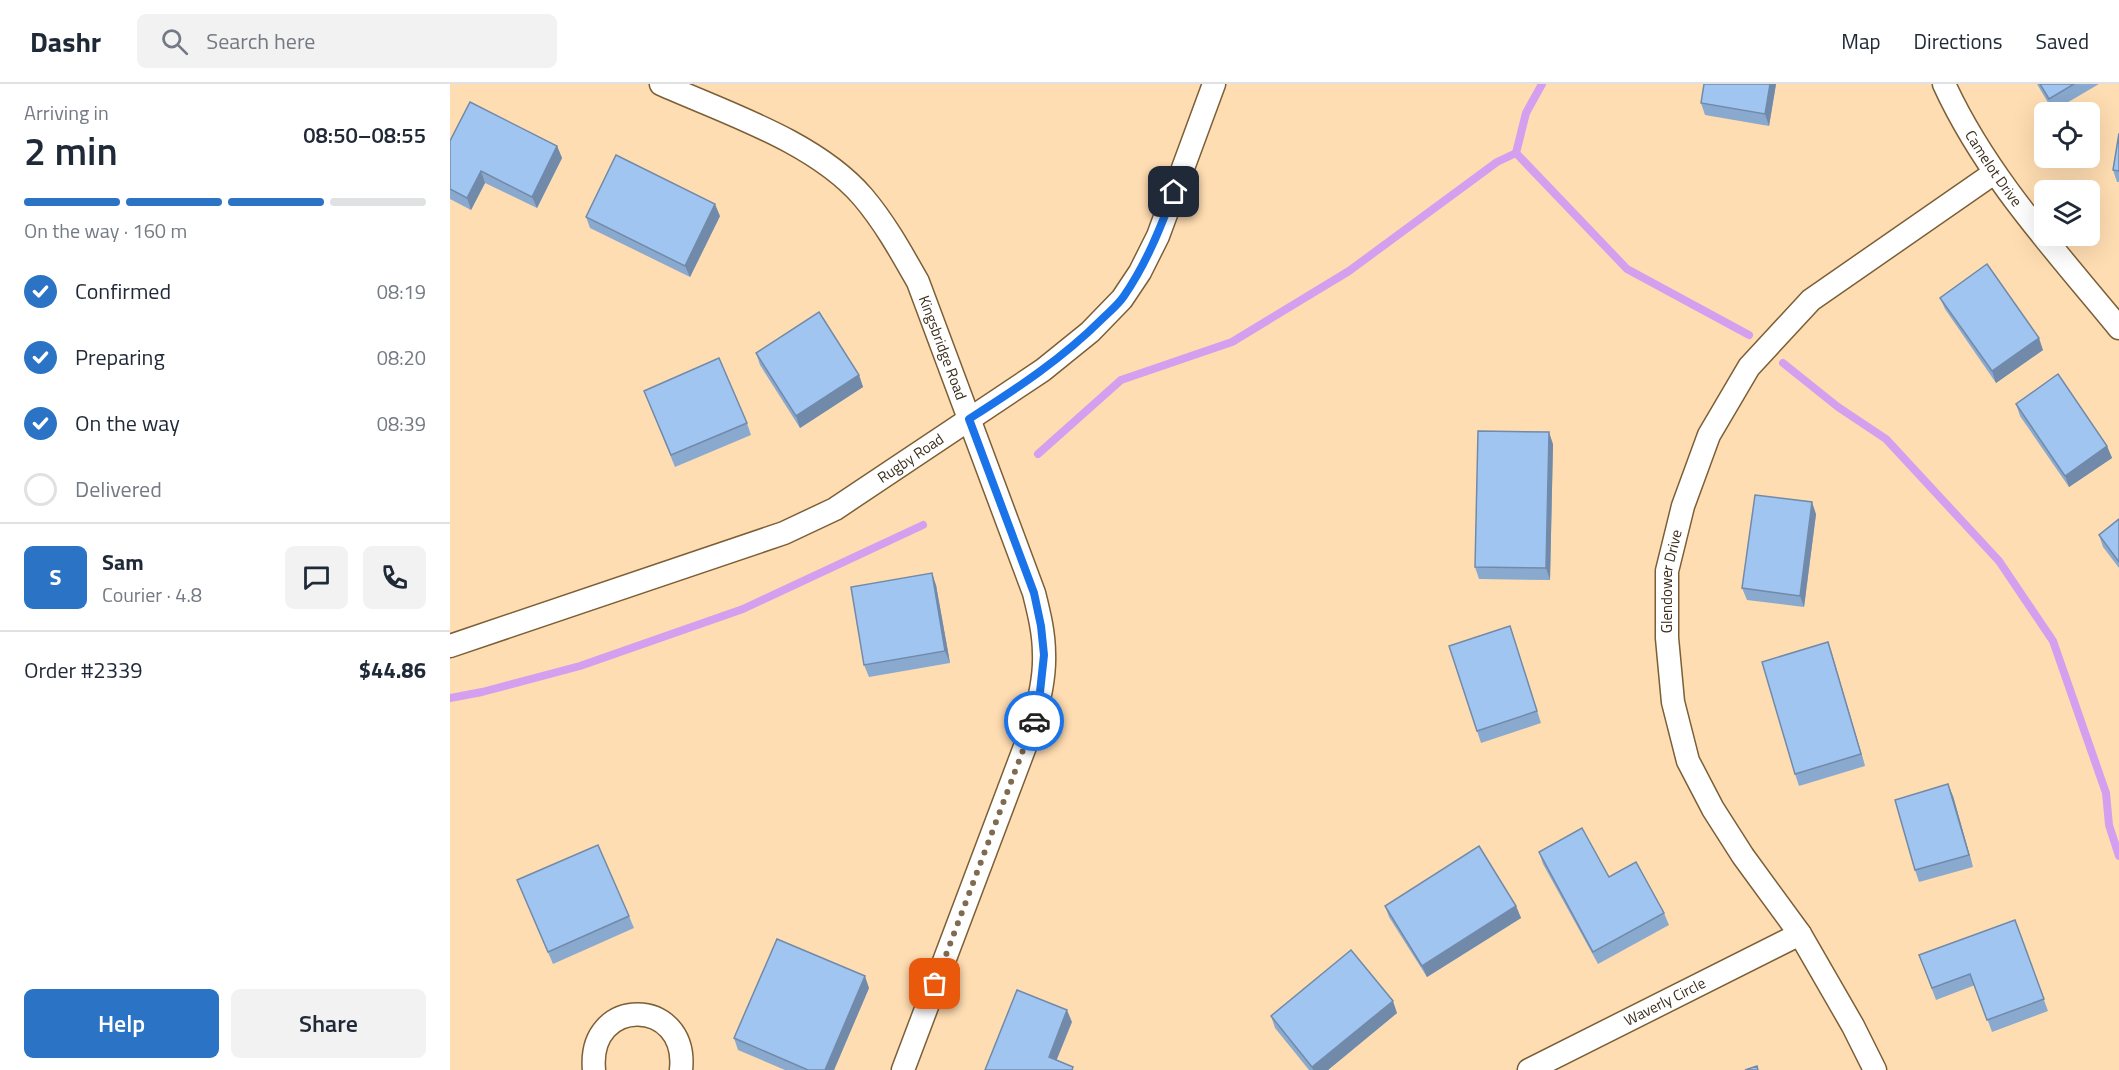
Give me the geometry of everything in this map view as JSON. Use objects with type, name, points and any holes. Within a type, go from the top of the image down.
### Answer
[{"type":"street","name":"Kingsbridge Road","points":[[661,84],[781,137],[811,154],[835,171],[862,196],[892,236],[918,282],[1034,593],[1044,655],[1040,692],[1032,728],[903,1070]]},
{"type":"street","name":"Rugby Road","points":[[450,646],[784,533],[835,509],[1044,370],[1090,332],[1122,298],[1140,272],[1158,236],[1214,84]]},
{"type":"street","name":"Camelot Drive","points":[[1944,84],[1956,110],[1994,173],[2119,328]]},
{"type":"street","name":"Glendower Drive","points":[[1875,1070],[1853,1026],[1800,934],[1743,856],[1713,809],[1688,761],[1672,702],[1667,638],[1667,571],[1683,506],[1709,435],[1749,367],[1811,300],[1994,173]]},
{"type":"street","name":"Waverly Circle","points":[[1529,1070],[1800,934]]},
{"type":"street","points":[[594,1070],[592,1056],[596,1041],[604,1028],[616,1019],[645,1014],[659,1019],[671,1028],[679,1040],[682,1055],[681,1070]]},
{"type":"building","points":[[1704,84],[1770,84],[1765,114],[1701,103]]},
{"type":"building","points":[[2040,84],[2074,84],[2049,99]]},
{"type":"building","points":[[470,102],[557,146],[532,197],[481,171],[467,198],[450,189],[450,141]]},
{"type":"building","points":[[2119,133],[2119,171],[2113,170]]},
{"type":"building","points":[[616,155],[715,204],[685,266],[586,217]]},
{"type":"building","points":[[1987,264],[2039,338],[1992,371],[1940,298]]},
{"type":"building","points":[[819,312],[859,375],[796,416],[756,353]]},
{"type":"building","points":[[719,358],[747,423],[671,455],[644,391]]},
{"type":"building","points":[[2058,374],[2107,446],[2065,476],[2016,404]]},
{"type":"building","points":[[1478,431],[1549,432],[1546,568],[1475,567]]},
{"type":"building","points":[[1755,495],[1812,502],[1800,596],[1742,588]]},
{"type":"building","points":[[2119,519],[2119,562],[2099,535]]},
{"type":"building","points":[[932,573],[945,651],[864,665],[851,587]]},
{"type":"building","points":[[1510,626],[1537,711],[1477,731],[1449,646]]},
{"type":"building","points":[[1828,642],[1861,754],[1795,774],[1762,662]]},
{"type":"building","points":[[1948,784],[1969,855],[1915,870],[1895,800]]},
{"type":"building","points":[[1582,828],[1609,877],[1636,862],[1664,913],[1593,952],[1539,852]]},
{"type":"building","points":[[598,845],[629,916],[548,952],[517,880]]},
{"type":"building","points":[[1479,846],[1516,906],[1422,966],[1385,906]]},
{"type":"building","points":[[2015,920],[2044,999],[1987,1020],[1970,974],[1932,988],[1919,955]]},
{"type":"building","points":[[777,939],[865,976],[825,1070],[808,1070],[734,1038]]},
{"type":"building","points":[[1351,950],[1393,1001],[1312,1067],[1271,1016]]},
{"type":"building","points":[[1017,990],[1067,1010],[1049,1057],[1073,1067],[1072,1070],[985,1070]]},
{"type":"building","points":[[1757,1066],[1758,1070],[1745,1070]]},
{"type":"waterway","points":[[1516,153],[1526,113],[1542,84]]},
{"type":"waterway","points":[[1516,153],[1627,269],[1749,335]]},
{"type":"waterway","points":[[1038,454],[1121,380],[1232,342],[1349,271],[1497,162],[1516,153]]},
{"type":"waterway","points":[[1783,363],[1838,407],[1886,439],[1999,561],[2053,641],[2106,793],[2109,825],[2119,856]]},
{"type":"waterway","points":[[450,698],[482,692],[580,666],[743,609],[923,525]]},
{"type":"way so far","points":[[935,984],[1034,721]]},
{"type":"route","points":[[1034,721],[1044,655],[1034,593],[969,419],[1044,370],[1090,332],[1122,298],[1140,272],[1158,236],[1174,192]]}]
